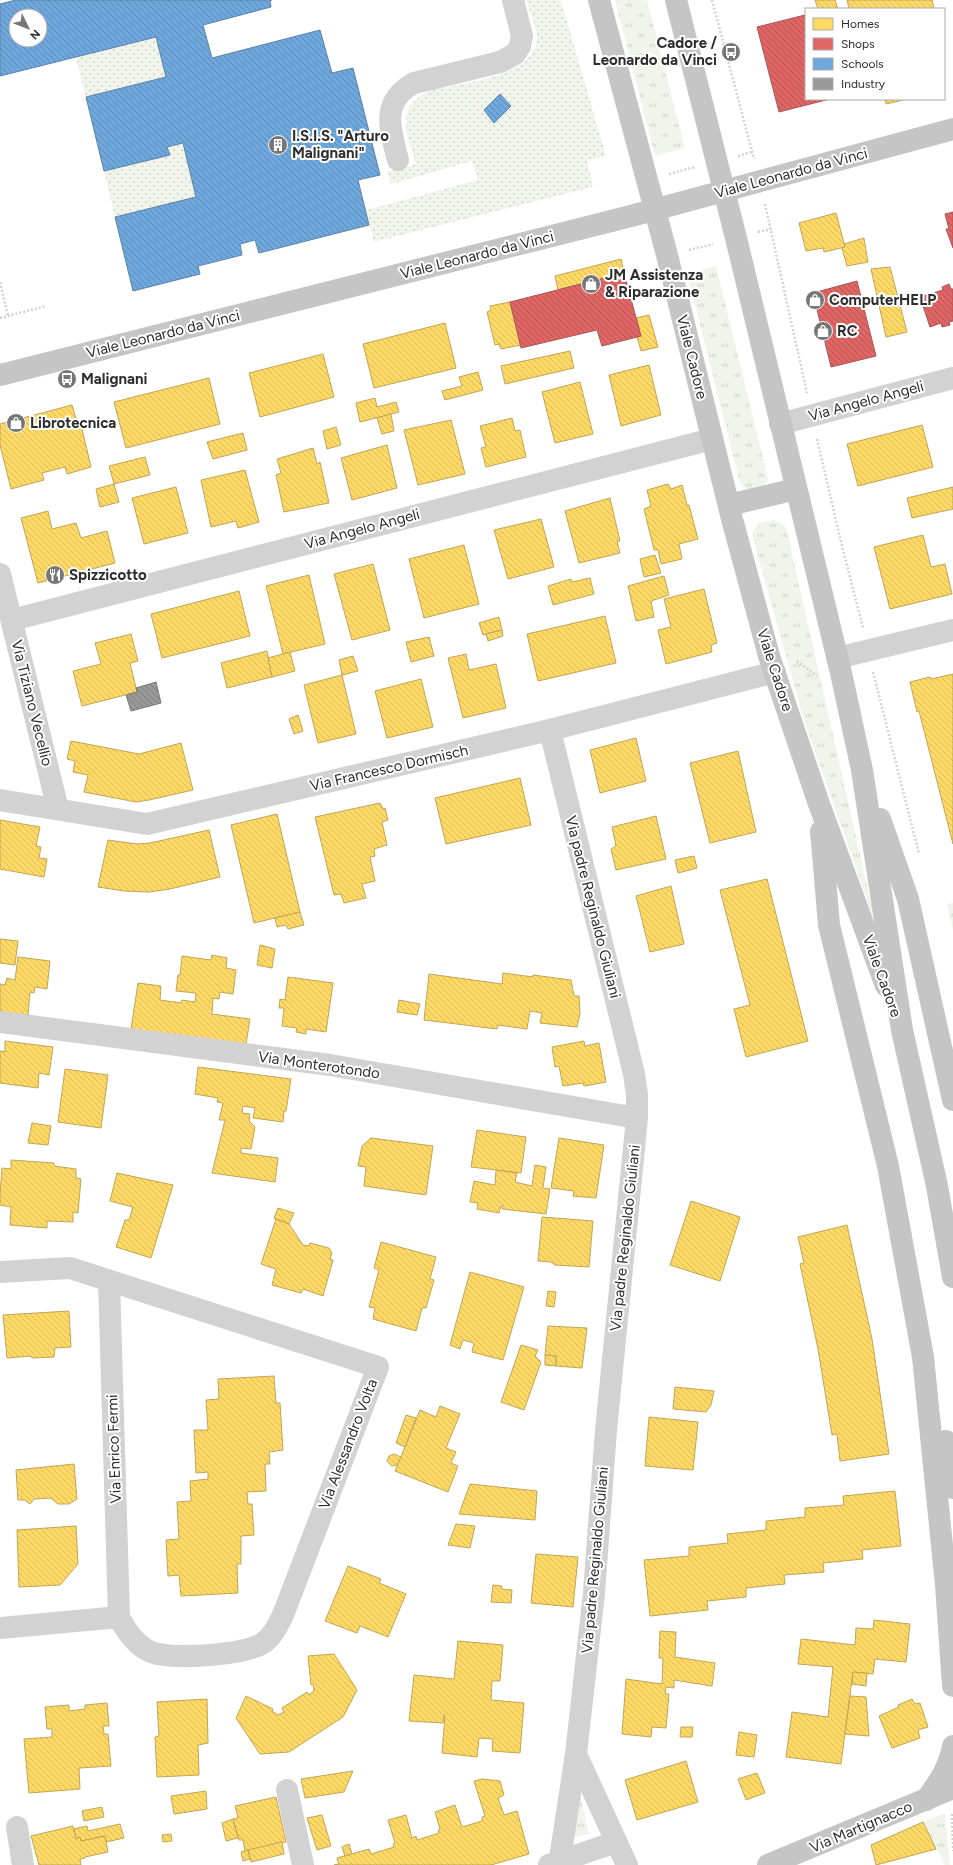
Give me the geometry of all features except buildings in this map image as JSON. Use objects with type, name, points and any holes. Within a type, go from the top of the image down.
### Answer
[{"type":"main road","name":"Viale Cadore","points":[[599,0],[769,656],[819,804],[902,1030]]},
{"type":"main road","name":"Viale Cadore","points":[[676,0],[724,191],[837,658],[862,770],[902,1030]]},
{"type":"main road","name":"Viale Leonardo da Vinci","points":[[0,375],[724,191],[953,129]]},
{"type":"main road","points":[[731,512],[798,497]]},
{"type":"main road","points":[[862,770],[908,898],[953,1100]]},
{"type":"main road","points":[[819,804],[829,925],[888,1166],[923,1357],[949,1580],[953,1686]]},
{"type":"main road","points":[[902,1030],[937,1186],[953,1276]]},
{"type":"main road","points":[[923,1357],[944,1430],[953,1488]]},
{"type":"main road","points":[[926,1800],[942,1778],[950,1761],[953,1746]]},
{"type":"main road","name":"Via Martignacco","points":[[768,1865],[926,1800],[952,1799]]},
{"type":"street","points":[[398,160],[390,130],[389,118],[397,96],[404,88],[414,83],[500,62],[515,54],[520,46],[522,36],[513,0]]},
{"type":"street","name":"Via Angelo Angeli","points":[[780,424],[953,378]]},
{"type":"street","name":"Via Angelo Angeli","points":[[12,620],[712,438]]},
{"type":"street","name":"Via Tiziano Vecellio","points":[[0,574],[58,809]]},
{"type":"street","points":[[837,658],[953,630]]},
{"type":"street","name":"Via Francesco Dormisch","points":[[0,800],[147,824],[550,730],[775,672]]},
{"type":"street","name":"Via padre Reginaldo Giuliani","points":[[550,730],[634,1074],[637,1095],[606,1430],[594,1593],[576,1754],[555,1864]]},
{"type":"street","name":"Via Monterotondo","points":[[0,1022],[330,1065],[636,1118]]},
{"type":"street","name":"Via Alessandro Volta","points":[[0,1272],[70,1268],[378,1366],[283,1615],[274,1633],[263,1643],[247,1650],[230,1654],[163,1656],[150,1652],[138,1644],[130,1635],[119,1617]]},
{"type":"street","name":"Via Enrico Fermi","points":[[109,1281],[119,1617]]},
{"type":"street","points":[[0,1628],[119,1617]]},
{"type":"street","points":[[576,1754],[627,1865]]},
{"type":"street","points":[[287,1790],[303,1865]]},
{"type":"street","points":[[17,1827],[23,1865]]},
{"type":"street","points":[[555,1864],[616,1842]]},
{"type":"path","points":[[712,0],[752,152]]},
{"type":"path","points":[[666,174],[691,168]]},
{"type":"path","points":[[771,229],[808,399]]},
{"type":"path","points":[[688,250],[711,244]]},
{"type":"path","points":[[0,282],[8,316]]},
{"type":"path","points":[[0,318],[46,306]]},
{"type":"path","points":[[818,442],[862,627]]},
{"type":"path","points":[[791,657],[819,678]]},
{"type":"path","points":[[872,666],[919,855]]},
{"type":"path","points":[[952,1799],[953,1851]]},
{"type":"green space","points":[[526,0],[560,0],[564,11],[606,156],[587,160],[593,187],[374,242],[366,210],[478,180],[472,161],[391,184],[387,172],[416,164],[409,142],[406,122],[407,114],[411,106],[418,98],[430,90],[476,81],[510,70],[524,62],[533,52],[537,35]]},
{"type":"green space","points":[[615,0],[647,0],[685,148],[655,156]]},
{"type":"green space","points":[[156,37],[166,77],[86,97],[76,58]]},
{"type":"green space","points":[[183,143],[196,197],[115,217],[104,171],[169,155],[167,147]]},
{"type":"green space","points":[[716,266],[768,479],[762,488],[748,492],[740,483],[687,273]]},
{"type":"green space","points":[[775,520],[786,527],[876,925],[804,720],[752,535],[758,523]]},
{"type":"green space","points":[[953,903],[953,930],[947,904]]},
{"type":"green space","points":[[580,1795],[589,1834],[573,1838]]},
{"type":"green space","points":[[945,1813],[950,1865],[945,1865],[923,1822]]},
{"type":"place","name":"Cadore / Leonardo da Vinci","points":[[731,52]]},
{"type":"place","name":"I.S.I.S. \"Arturo Malignani\"","points":[[278,145]]},
{"type":"place","name":"JM Assistenza & Riparazione","points":[[591,284]]},
{"type":"place","name":"ComputerHELP","points":[[815,300]]},
{"type":"place","name":"RC","points":[[823,331]]},
{"type":"place","name":"Malignani","points":[[67,379]]},
{"type":"place","name":"Librotecnica","points":[[16,423]]},
{"type":"place","name":"Spizzicotto","points":[[55,575]]}]
